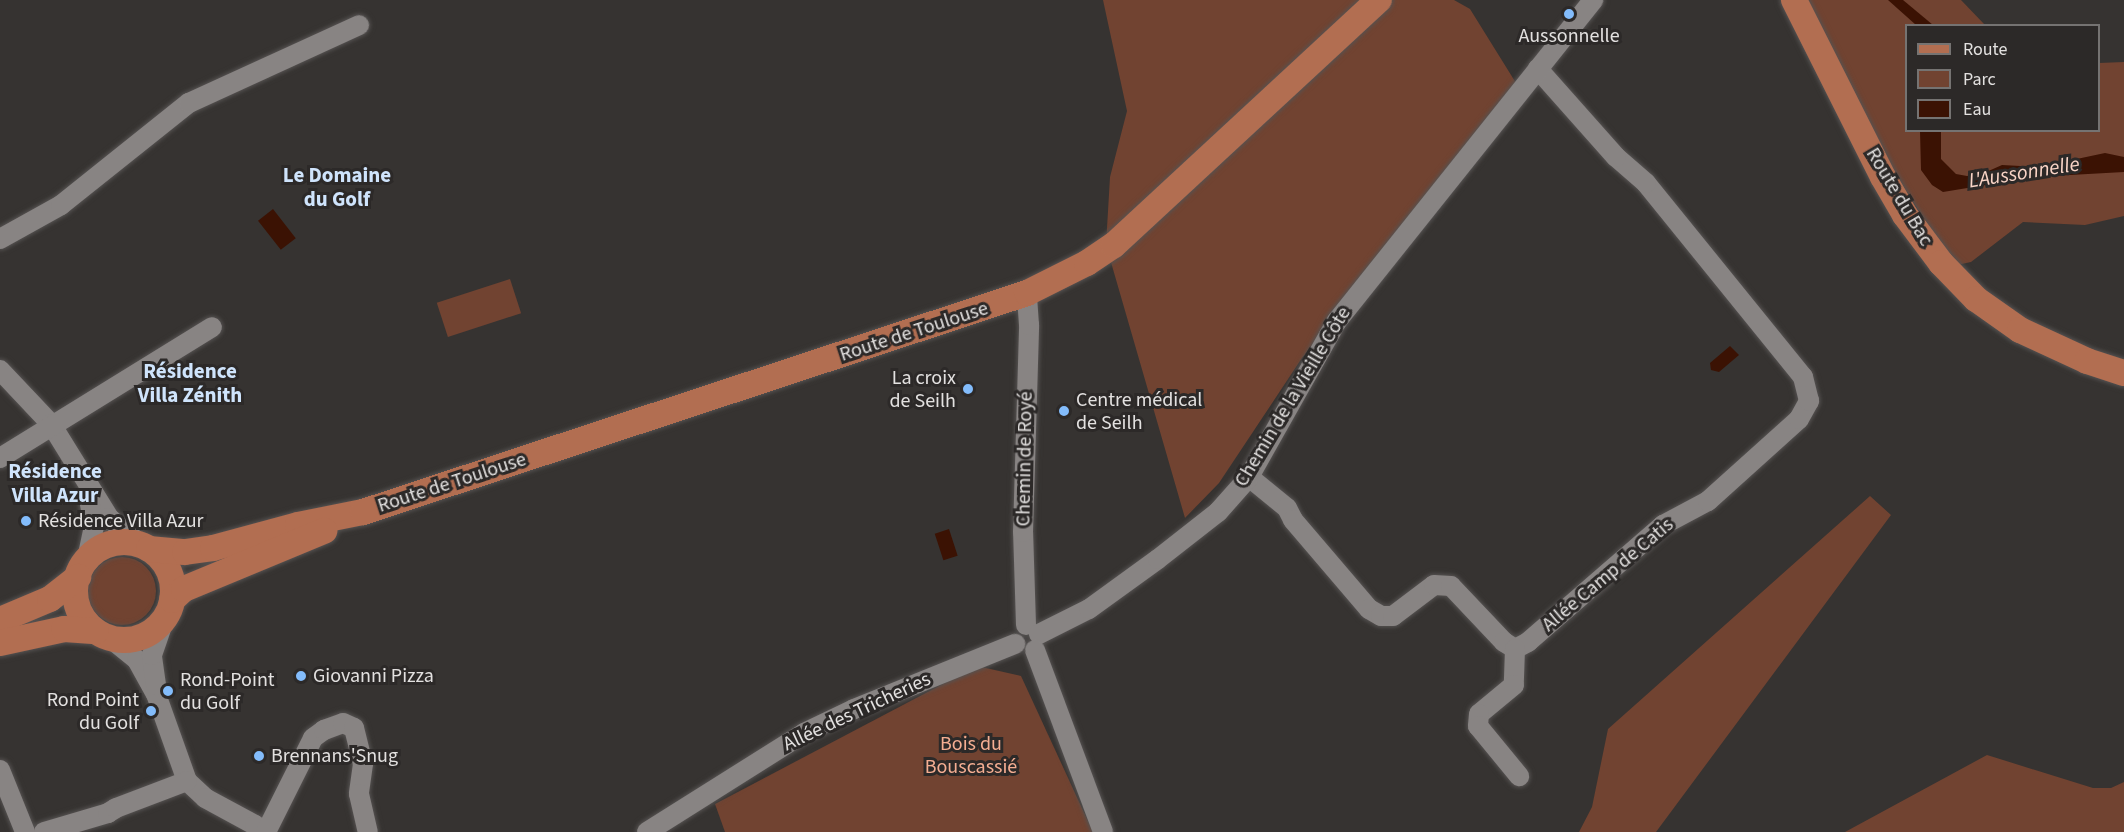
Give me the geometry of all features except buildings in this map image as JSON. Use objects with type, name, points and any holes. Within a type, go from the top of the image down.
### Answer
[{"type":"main road","name":"Route de Toulouse","points":[[145,546],[185,552],[213,548],[298,525],[363,512],[1027,293],[1088,263],[1114,244],[1379,0]]},
{"type":"main road","name":"Route du Bac","points":[[1794,0],[1883,177],[1911,224],[1941,263],[1977,299],[2020,330],[2087,361],[2124,373]]},
{"type":"main road","name":"Route de Toulouse","points":[[168,610],[184,589],[308,539],[363,512]]},
{"type":"main road","points":[[0,620],[50,599],[96,551],[117,542],[145,546],[166,566],[173,588],[168,610],[145,635],[134,639],[64,629],[0,643]]},
{"type":"main road","points":[[82,568],[77,601],[81,613],[103,634]]},
{"type":"street","name":"Chemin de la Vieille Côte","points":[[1033,636],[1089,609],[1158,559],[1218,512],[1249,477],[1337,321],[1593,0]]},
{"type":"street","points":[[0,239],[61,205],[189,103],[359,25]]},
{"type":"street","name":"Allée Camp de Catis","points":[[1515,649],[1528,642],[1663,525],[1708,501],[1799,419],[1809,401],[1803,377],[1729,288],[1709,257],[1646,183],[1616,157],[1538,69]]},
{"type":"street","name":"Chemin de Royé","points":[[1027,293],[1029,325],[1023,532],[1033,636]]},
{"type":"street","points":[[0,458],[51,424],[212,327]]},
{"type":"street","points":[[0,370],[51,424],[109,519],[145,546]]},
{"type":"street","points":[[1249,477],[1287,508],[1293,520],[1369,609],[1381,616],[1394,616],[1434,585],[1451,586],[1504,642],[1515,649],[1514,685],[1479,714],[1478,726],[1520,776]]},
{"type":"street","points":[[82,568],[94,527],[86,482]]},
{"type":"street","points":[[156,694],[152,655],[168,610]]},
{"type":"street","points":[[103,634],[137,660],[156,694],[187,781],[205,798],[255,825],[262,832]]},
{"type":"street","name":"Allée des Tricheries","points":[[647,832],[804,733],[854,709],[1015,644],[1014,634],[1033,636]]},
{"type":"street","points":[[1033,636],[1103,832]]},
{"type":"street","points":[[266,832],[313,738],[324,730],[343,723],[354,728],[363,764],[359,794],[368,832]]},
{"type":"street","points":[[0,770],[25,832]]},
{"type":"street","points":[[44,832],[108,813],[187,781]]},
{"type":"green space","points":[[1103,0],[1454,0],[1470,9],[1516,83],[1302,358],[1219,483],[1185,518],[1106,245],[1110,177],[1127,111]]},
{"type":"green space","points":[[1807,0],[1961,0],[1984,24],[1905,24],[1905,132],[2100,132],[2100,63],[2124,62],[2124,216],[2085,225],[2023,222],[1971,262],[1957,265],[1935,237],[1864,122]]},
{"type":"green space","points":[[510,279],[521,313],[448,337],[437,303]]},
{"type":"green space","points":[[1870,496],[1891,515],[1656,832],[1579,832],[1592,807],[1608,729]]},
{"type":"green space","points":[[115,557],[129,557],[141,562],[151,572],[156,591],[151,610],[141,620],[129,625],[115,625],[103,620],[93,610],[88,598],[88,584],[93,572],[103,562]]},
{"type":"green space","name":"Bois du Bouscassié","points":[[977,666],[1021,676],[1093,832],[725,832],[715,804]]},
{"type":"green space","points":[[1987,755],[2093,788],[2111,788],[2124,782],[2124,832],[1845,832]]},
{"type":"water","points":[[1888,0],[1903,0],[1932,24],[1915,24]]},
{"type":"water","name":"L'Aussonnelle","points":[[1920,132],[1941,132],[1941,159],[1956,174],[1967,176],[1984,173],[2002,165],[2039,167],[2105,153],[2124,157],[2124,172],[2034,177],[1943,192],[1932,185],[1921,170]]},
{"type":"water","points":[[273,209],[296,238],[281,250],[258,221]]},
{"type":"water","points":[[1730,346],[1739,355],[1719,372],[1711,370],[1710,363]]},
{"type":"water","points":[[949,529],[958,556],[943,560],[935,534]]},
{"type":"place","name":"Aussonnelle","points":[[1569,14]]},
{"type":"place","name":"La croix de Seilh","points":[[968,389]]},
{"type":"place","name":"Centre médical de Seilh","points":[[1064,411]]},
{"type":"place","name":"Résidence Villa Azur","points":[[26,521]]},
{"type":"place","name":"Giovanni Pizza","points":[[301,676]]},
{"type":"place","name":"Rond-Point du Golf","points":[[168,691]]},
{"type":"place","name":"Rond Point du Golf","points":[[151,711]]},
{"type":"place","name":"Brennans'Snug","points":[[259,756]]},
{"type":"district","name":"Le Domaine du Golf","points":[[337,187]]},
{"type":"district","name":"Résidence Villa Zénith","points":[[190,383]]},
{"type":"district","name":"Résidence Villa Azur","points":[[55,483]]}]
